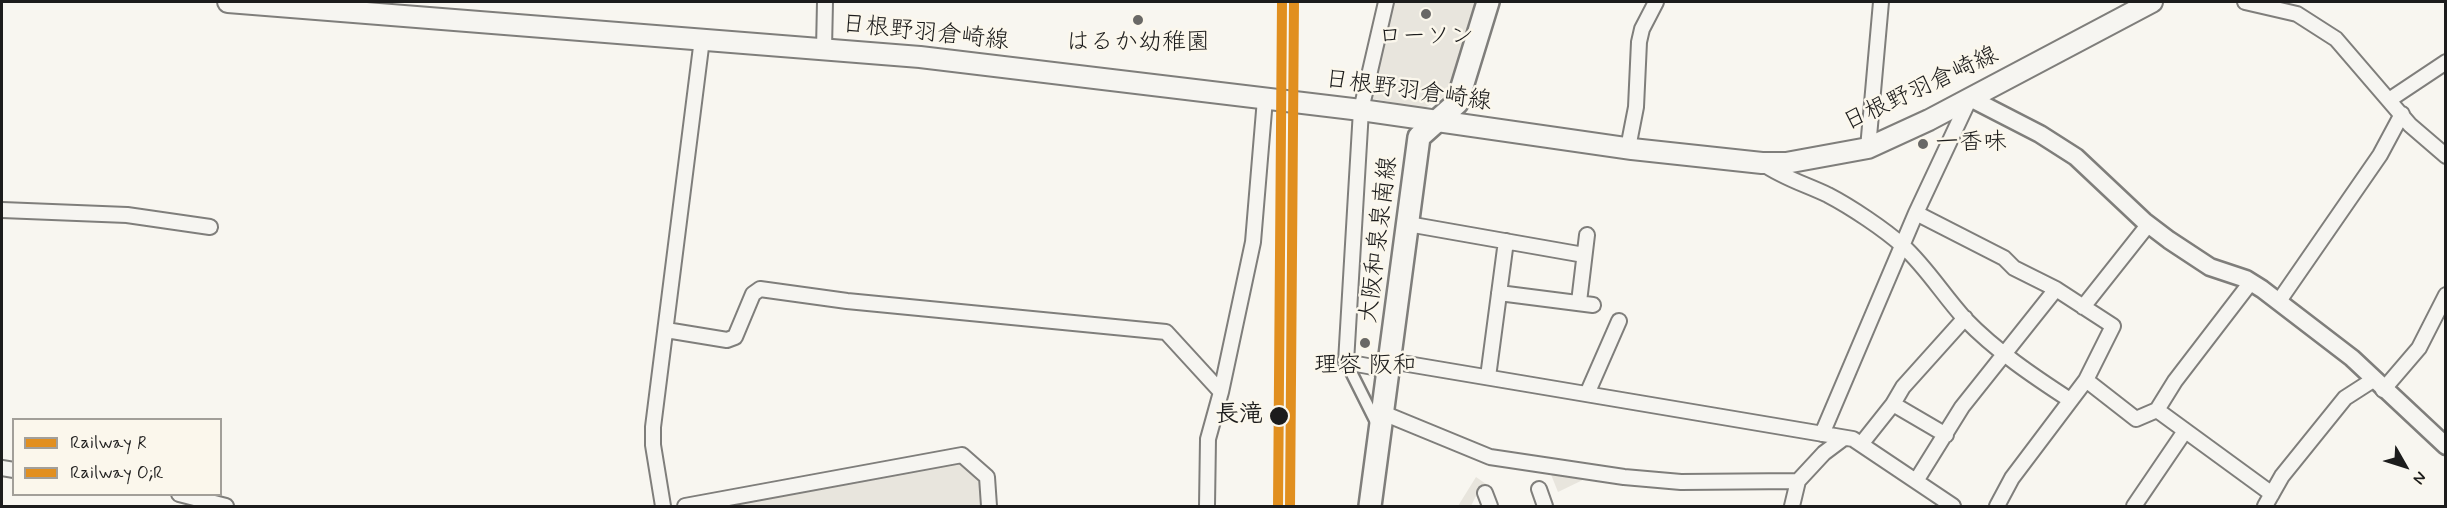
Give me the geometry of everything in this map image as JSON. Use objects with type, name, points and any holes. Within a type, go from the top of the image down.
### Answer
[{"type":"main road","name":"日根野羽倉崎線","points":[[228,2],[343,5],[920,57],[1361,110],[1628,148],[1762,163],[1786,163],[1868,148],[1970,99],[2151,2]]},
{"type":"main road","name":"大阪和泉泉南線","points":[[1370,507],[1419,137],[1434,121],[1457,103],[1488,2]]},
{"type":"street","points":[[824,49],[825,2]]},
{"type":"street","points":[[1386,2],[1361,110],[1346,362],[1382,423],[1490,457],[1647,479],[1681,482],[1798,481]]},
{"type":"street","points":[[1628,148],[1636,106],[1639,42],[1642,28],[1656,2]]},
{"type":"street","points":[[1868,148],[1881,2]]},
{"type":"street","points":[[2246,2],[2297,14],[2336,39],[2402,114],[2445,156]]},
{"type":"street","points":[[663,507],[653,445],[702,39]]},
{"type":"street","points":[[2389,100],[2445,62]]},
{"type":"street","points":[[1207,507],[1208,439],[1221,392],[1253,243],[1265,99]]},
{"type":"street","points":[[1822,434],[1916,213],[1970,99],[2040,134],[2076,157],[2148,225],[2210,267],[2251,282],[2279,301],[2352,358],[2445,446]]},
{"type":"street","points":[[2279,301],[2380,155],[2402,114]]},
{"type":"street","points":[[1762,163],[1781,177],[1827,195],[1902,245],[1935,279],[1938,288],[1965,318],[2024,370],[2070,400]]},
{"type":"street","points":[[2,210],[127,215],[210,227]]},
{"type":"street","points":[[1916,213],[2004,258],[2014,268],[2056,289],[2113,326],[2086,380],[2012,478],[1997,507]]},
{"type":"street","points":[[1408,224],[1584,255]]},
{"type":"street","points":[[2083,307],[2148,225]]},
{"type":"street","points":[[1499,293],[1586,304],[1584,255],[1587,235]]},
{"type":"street","points":[[1488,377],[1506,241]]},
{"type":"street","points":[[2086,380],[2136,419],[2157,410],[2175,381],[2251,282]]},
{"type":"street","points":[[666,330],[727,340],[735,337],[753,294],[760,288],[847,301],[1166,332],[1221,392]]},
{"type":"street","points":[[1916,481],[1962,407],[2056,289]]},
{"type":"street","points":[[2265,507],[2282,476],[2345,398],[2378,385],[2419,348],[2445,295]]},
{"type":"street","points":[[1862,443],[1893,404],[1903,387],[1965,318]]},
{"type":"street","points":[[1587,394],[1619,321]]},
{"type":"street","points":[[1346,362],[1488,377],[1844,438],[1862,443],[1953,507]]},
{"type":"street","points":[[1893,404],[1946,435]]},
{"type":"street","points":[[2157,410],[2272,494]]},
{"type":"street","points":[[2134,507],[2185,431]]},
{"type":"street","points":[[1792,507],[1798,481],[1824,453],[1844,438]]},
{"type":"street","points":[[684,507],[962,455],[987,477],[989,507]]},
{"type":"street","points":[[1539,489],[1545,507]]},
{"type":"street","points":[[182,496],[226,507]]},
{"type":"shaded area","points":[[1394,2],[1475,2],[1447,95],[1423,109],[1370,98]]},
{"type":"shaded area","points":[[960,463],[981,481],[984,506],[723,506]]},
{"type":"shaded area","points":[[1550,472],[1589,477],[1558,492]]},
{"type":"shaded area","points":[[1476,477],[1489,486],[1480,488],[1471,506],[1458,506]]},
{"type":"rail line","name":"R","points":[[1278,506],[1282,2]]},
{"type":"rail line","name":"O;R","points":[[1290,506],[1294,2]]},
{"type":"place","name":"ローソン","points":[[1426,14]]},
{"type":"place","name":"はるか幼稚園","points":[[1138,20]]},
{"type":"place","name":"一香味","points":[[1923,144]]},
{"type":"place","name":"理容 阪和","points":[[1365,343]]},
{"type":"place","name":"長滝","points":[[1279,416]]}]
